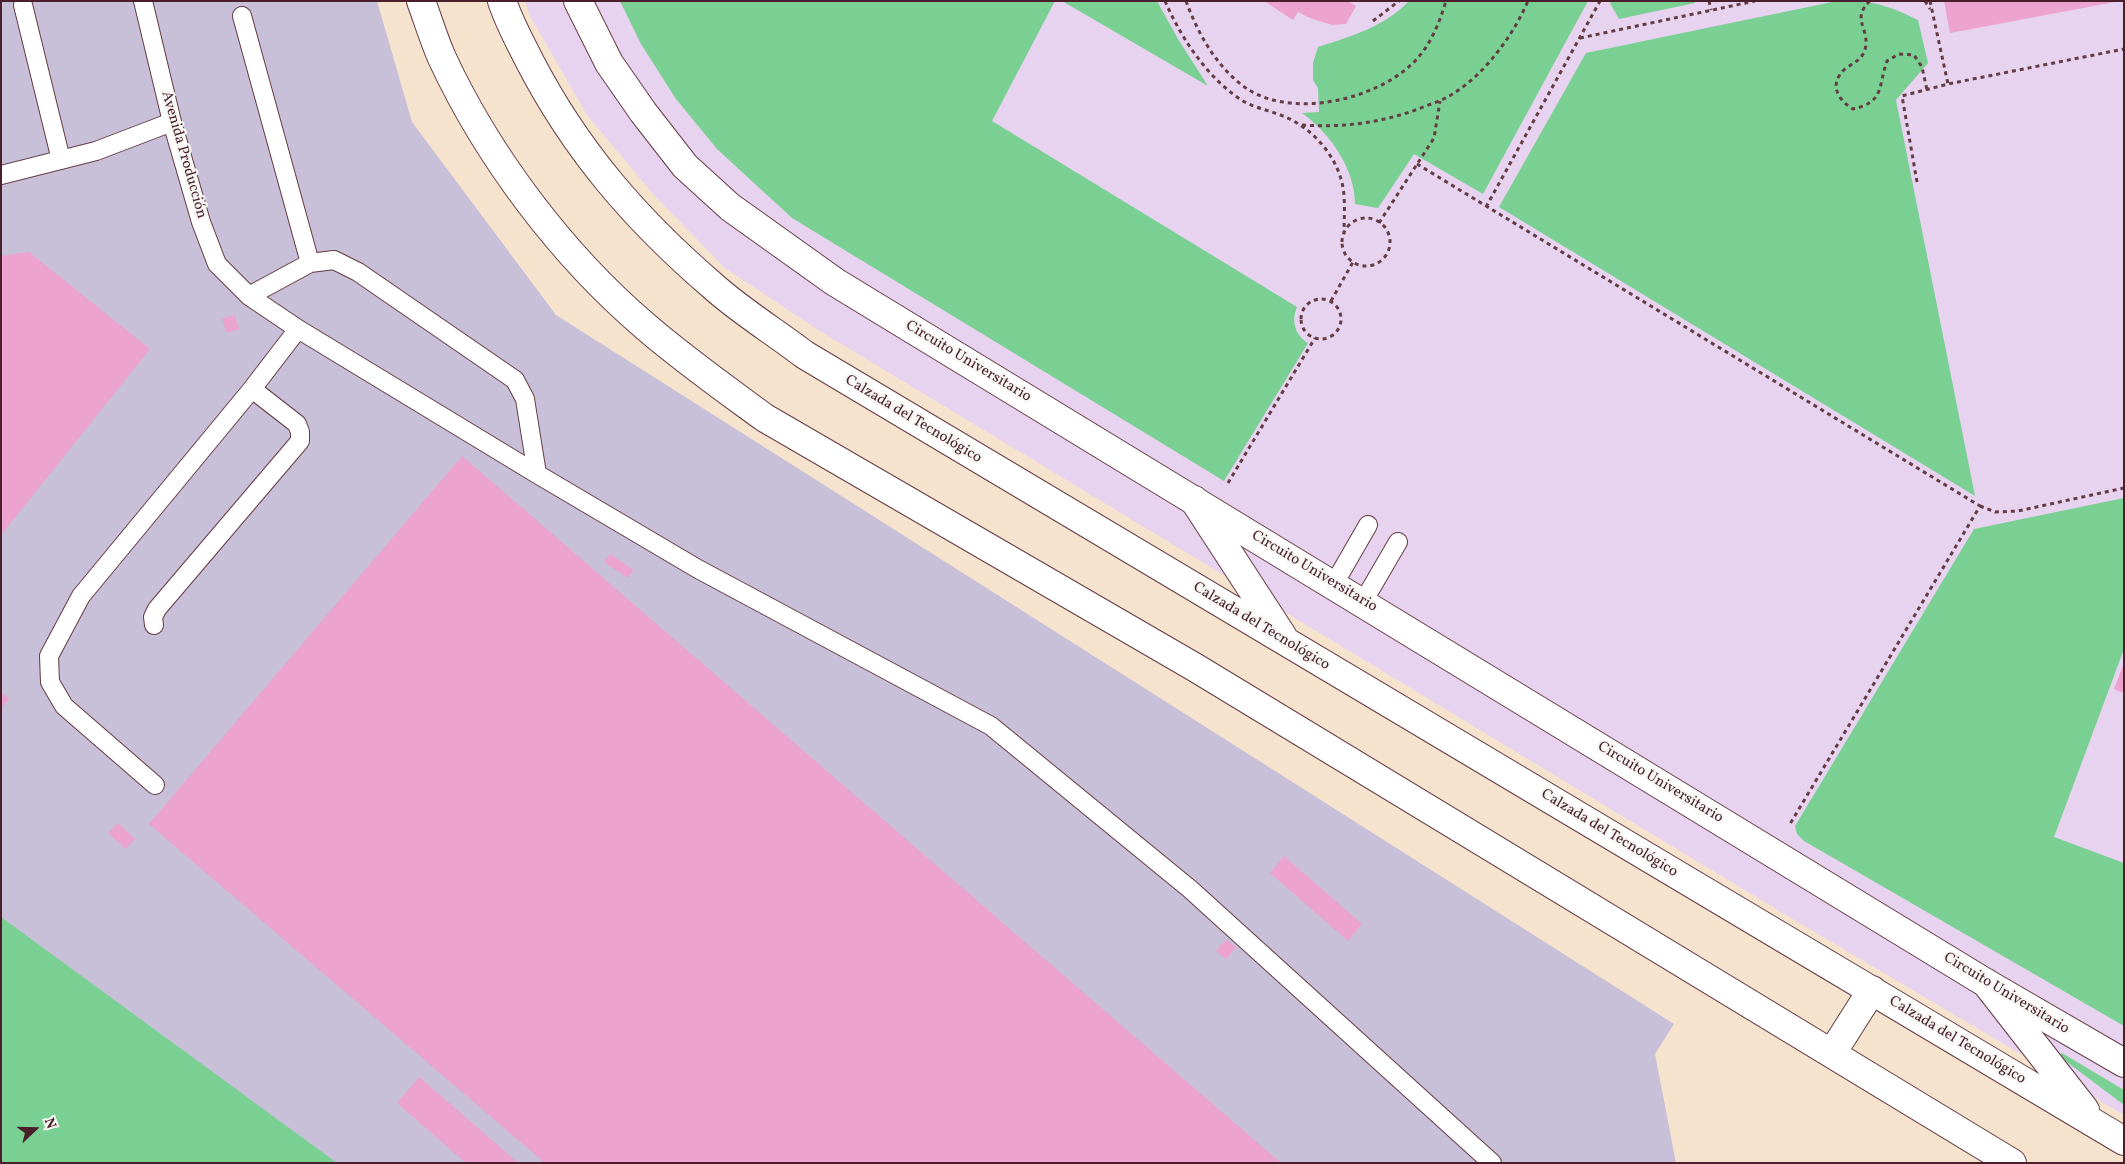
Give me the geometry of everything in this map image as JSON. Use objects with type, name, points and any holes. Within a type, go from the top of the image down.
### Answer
[{"type":"main road","points":[[421,1],[442,57],[478,126],[533,206],[584,266],[643,324],[699,370],[765,418],[1196,668],[2010,1162]]},
{"type":"main road","name":"Calzada del Tecnológico","points":[[502,1],[508,19],[550,100],[597,169],[652,231],[715,288],[805,355],[2124,1141]]},
{"type":"main road","name":"Circuito Universitario","points":[[578,1],[609,63],[643,112],[685,166],[730,207],[835,282],[1334,584],[1986,983],[2124,1063]]},
{"type":"main road","points":[[1194,500],[1287,643]]},
{"type":"main road","points":[[1986,983],[2095,1124]]},
{"type":"main road","points":[[1832,1054],[1872,990]]},
{"type":"lane","name":"Avenida Producción","points":[[143,1],[172,122],[201,222],[218,264],[249,296],[298,329],[698,569],[991,726],[1190,889],[1492,1163]]},
{"type":"lane","points":[[23,5],[61,160]]},
{"type":"lane","points":[[242,16],[310,263]]},
{"type":"lane","points":[[1,175],[96,151],[172,122]]},
{"type":"lane","points":[[249,296],[310,263],[334,260],[358,272],[516,380],[525,399],[537,474]]},
{"type":"lane","points":[[155,785],[64,706],[50,682],[49,656],[81,596],[252,389],[298,329]]},
{"type":"lane","points":[[154,625],[153,617],[157,609],[300,441],[300,432],[297,424],[252,389]]},
{"type":"lane","points":[[1334,584],[1368,525]]},
{"type":"lane","points":[[1363,602],[1398,542]]},
{"type":"path","points":[[1165,1],[1191,47],[1213,76],[1241,100],[1302,125],[1330,127],[1382,121],[1455,93],[1496,55],[1528,1]]},
{"type":"path","points":[[1186,1],[1207,46],[1225,69],[1248,89],[1256,93],[1272,100],[1299,103],[1325,103],[1349,98],[1395,78],[1413,64],[1428,44],[1440,22],[1446,1]]},
{"type":"path","points":[[1373,21],[1399,1]]},
{"type":"path","points":[[1486,207],[1600,1]]},
{"type":"path","points":[[1709,1],[1711,11]]},
{"type":"path","points":[[1580,38],[1755,1]]},
{"type":"path","points":[[1870,1],[1863,11],[1860,22],[1866,44],[1862,55],[1855,64],[1846,68],[1838,78],[1836,90],[1842,102],[1853,109],[1866,107],[1876,100],[1881,88],[1882,74],[1887,61],[1899,54],[1914,55],[1922,66],[1927,90]]},
{"type":"path","points":[[1925,1],[1932,11]]},
{"type":"path","points":[[1930,1],[1948,84]]},
{"type":"path","points":[[1917,182],[1902,96],[1948,84],[2124,49]]},
{"type":"path","points":[[1379,224],[1434,138],[1440,100]]},
{"type":"path","points":[[1302,125],[1317,138],[1330,156],[1340,176],[1344,194],[1343,249],[1347,256],[1359,265],[1375,264],[1387,254],[1390,239],[1387,232],[1379,224],[1368,219],[1360,219],[1347,227],[1344,234]]},
{"type":"path","points":[[1417,164],[1980,506],[1995,512],[2018,511],[2124,488]]},
{"type":"path","points":[[1331,301],[1353,262]]},
{"type":"path","points":[[1319,298],[1331,301],[1340,311],[1341,324],[1338,331],[1328,338],[1315,338],[1309,335],[1301,324],[1303,310],[1312,300],[1319,298]]},
{"type":"path","points":[[1226,487],[1315,338]]},
{"type":"path","points":[[1790,824],[1980,506]]},
{"type":"shaded area","points":[[1,1],[377,1],[412,122],[556,315],[1674,1024],[1655,1054],[1676,1163],[324,1163],[1,923]]},
{"type":"shaded area","points":[[525,1],[2124,1],[2124,1115],[1791,918],[815,328],[725,268],[654,195],[587,115],[530,16]]},
{"type":"green space","points":[[620,1],[1055,1],[992,121],[1297,307],[1294,317],[1295,327],[1300,336],[1308,343],[1224,481],[792,218],[717,149],[676,99],[641,44]]},
{"type":"green space","points":[[1062,1],[1157,1],[1178,39],[1208,86]]},
{"type":"green space","points":[[1409,1],[1588,1],[1483,194],[1414,154],[1378,208],[1355,204],[1351,178],[1346,165],[1331,141],[1302,113],[1319,112],[1318,88],[1313,80],[1313,63],[1318,47],[1367,30],[1389,18]]},
{"type":"green space","points":[[1611,1],[1695,1],[1695,3],[1619,19],[1610,3]]},
{"type":"green space","points":[[1837,1],[1879,4],[1918,20],[1928,63],[1896,100],[1975,496],[1499,207],[1586,53]]},
{"type":"green space","points":[[2124,498],[2124,649],[2054,837],[2124,863],[2124,1026],[1804,841],[1797,834],[1795,826],[1974,529]]},
{"type":"green space","points":[[1,917],[337,1163],[1,1163]]},
{"type":"green space","points":[[2062,1053],[2124,1090],[2124,1105],[2059,1056]]},
{"type":"building","points":[[1264,1],[1348,1],[1356,6],[1346,24],[1332,25],[1298,12],[1293,20]]},
{"type":"building","points":[[1944,1],[2115,1],[2115,2],[1950,33]]},
{"type":"building","points":[[29,252],[150,349],[1,535],[1,256]]},
{"type":"building","points":[[235,315],[239,329],[227,333],[222,319]]},
{"type":"building","points":[[462,456],[1281,1163],[545,1163],[149,824]]},
{"type":"building","points":[[610,554],[633,570],[628,578],[604,562]]},
{"type":"building","points":[[2124,663],[2124,693],[2114,689]]},
{"type":"building","points":[[1,692],[9,699],[1,708]]},
{"type":"building","points":[[118,823],[135,839],[126,849],[108,833]]},
{"type":"building","points":[[1284,856],[1362,924],[1348,941],[1270,873]]},
{"type":"building","points":[[1226,940],[1236,947],[1226,959],[1216,951]]},
{"type":"building","points":[[419,1077],[518,1163],[466,1163],[397,1103]]}]
